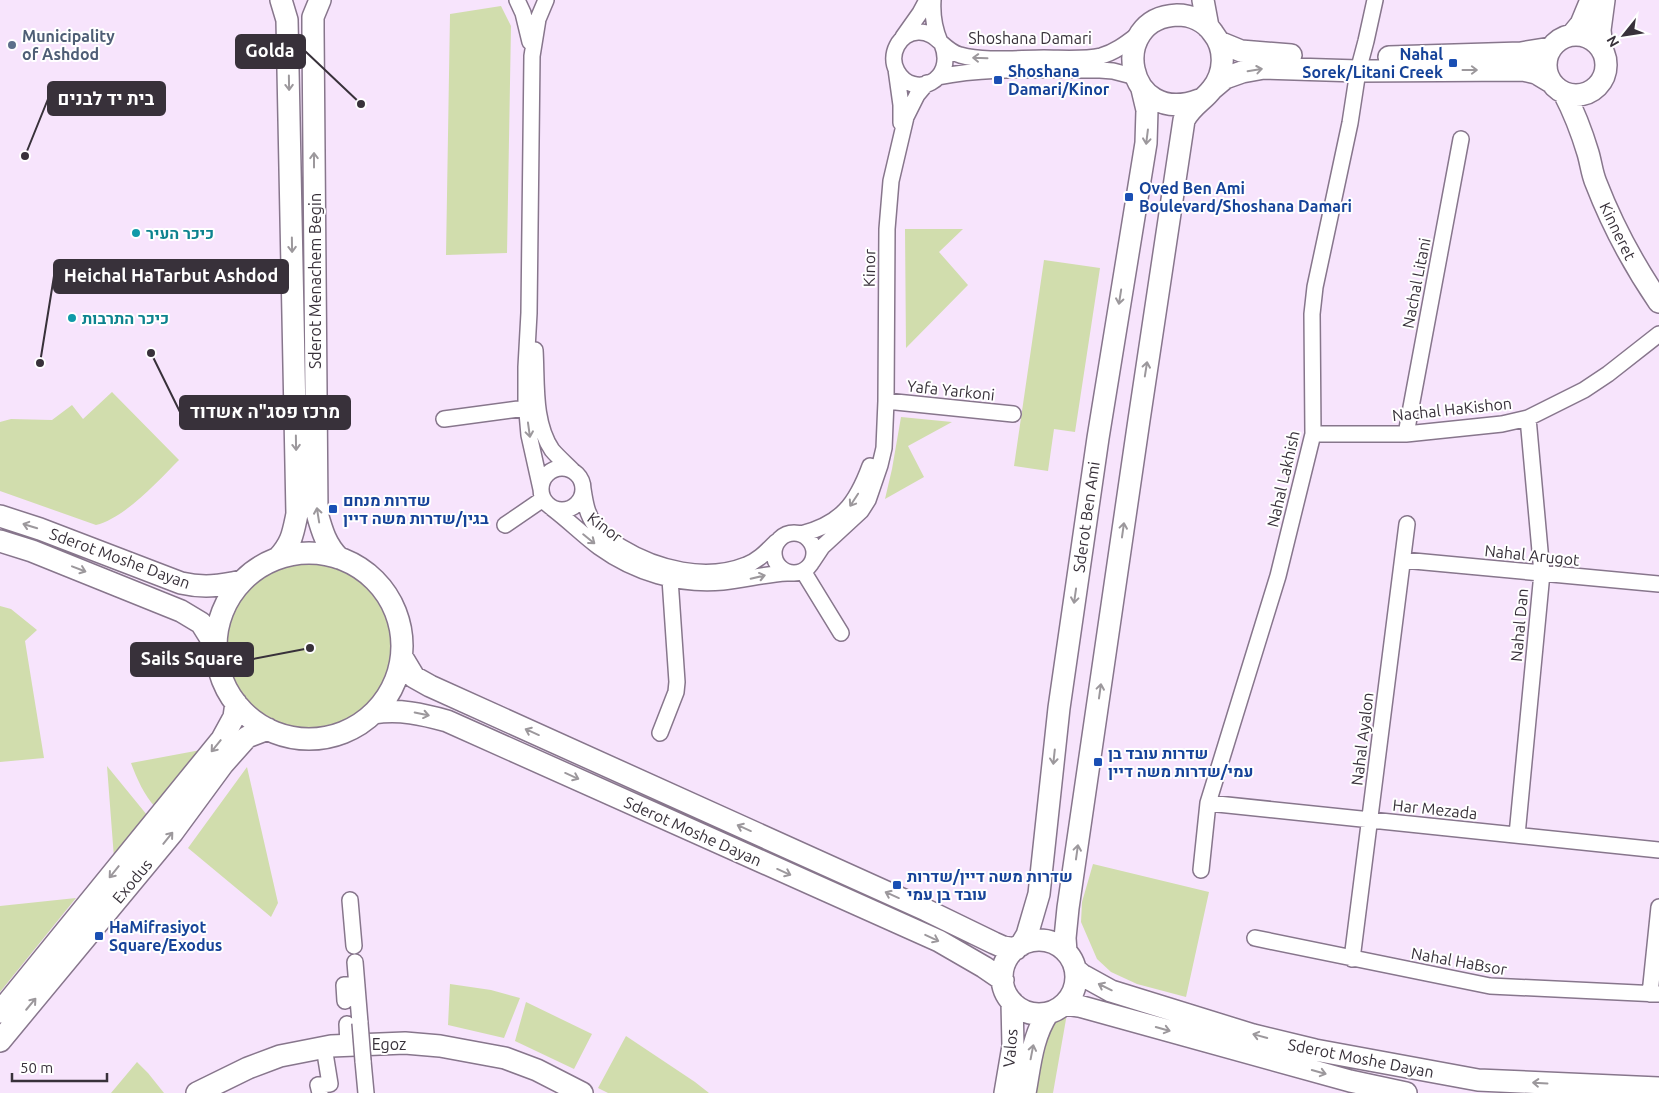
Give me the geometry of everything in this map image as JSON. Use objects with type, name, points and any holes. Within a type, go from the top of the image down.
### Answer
[{"type":"main road","points":[[283,0],[301,4],[319,0]]},
{"type":"main road","name":"Sderot Menachem Begin","points":[[278,558],[287,548],[297,514],[288,40],[283,0]]},
{"type":"main road","name":"Sderot Menachem Begin","points":[[319,0],[313,17],[317,513],[322,533],[330,549],[339,558]]},
{"type":"main road","name":"Sderot Ben Ami","points":[[1018,947],[1027,935],[1039,894],[1059,708],[1098,438],[1146,143],[1148,110],[1132,65],[1133,53],[1136,40],[1150,25],[1166,0]]},
{"type":"main road","points":[[1139,83],[1151,97],[1163,103],[1175,105],[1188,104],[1206,95],[1219,79],[1222,67],[1222,54],[1202,4],[1203,0]]},
{"type":"main road","points":[[1572,35],[1581,24],[1591,0]]},
{"type":"main road","points":[[1150,25],[1169,16],[1183,15],[1197,19],[1214,34],[1242,51],[1359,64],[1523,70],[1536,73],[1558,87],[1580,95],[1596,88],[1602,82],[1605,74],[1607,65],[1602,49],[1600,30],[1604,0]]},
{"type":"main road","points":[[1056,1009],[1074,988],[1065,938],[1068,908],[1184,120],[1189,110],[1225,78],[1242,72],[1264,68],[1359,64],[1521,53],[1551,48],[1564,37],[1572,35],[1589,38],[1602,49]]},
{"type":"main road","name":"Kinneret","points":[[1551,48],[1546,65],[1548,74],[1572,108],[1589,155],[1595,181],[1614,229],[1642,278],[1659,302]]},
{"type":"main road","name":"Kinneret","points":[[1588,93],[1589,155]]},
{"type":"main road","name":"Sderot Moshe Dayan","points":[[0,516],[40,529],[181,583],[215,587],[242,581]]},
{"type":"main road","name":"Sderot Moshe Dayan","points":[[0,541],[32,551],[181,611],[201,623],[216,646]]},
{"type":"main road","points":[[298,553],[319,553],[339,558],[356,565],[370,576],[383,589],[392,604],[399,622],[402,639],[402,658],[398,673],[384,701],[374,713],[359,725],[324,738],[305,739],[286,736],[268,729],[250,718],[225,685],[216,646],[219,623],[228,600],[242,581],[258,567],[278,558],[298,553]]},
{"type":"main road","name":"Sderot Moshe Dayan","points":[[402,658],[414,677],[430,686],[926,910],[1003,947],[1018,947],[1032,941],[1045,941],[1056,945],[1087,978],[1110,990],[1253,1035],[1314,1050],[1478,1080],[1659,1088]]},
{"type":"main road","name":"Exodus","points":[[0,1012],[222,739],[234,716],[236,702]]},
{"type":"main road","name":"Sderot Moshe Dayan","points":[[374,713],[390,710],[447,721],[939,941],[1003,980]]},
{"type":"main road","name":"Exodus","points":[[0,1041],[173,832],[224,764],[247,737],[268,729]]},
{"type":"main road","points":[[1012,1002],[1007,995],[1003,980],[1006,963],[1018,947]]},
{"type":"main road","name":"Sderot Moshe Dayan","points":[[1012,1002],[1028,1012],[1087,1008],[1350,1081],[1406,1093]]},
{"type":"main road","name":"Valos","points":[[1005,1093],[1013,1046],[1012,1002]]},
{"type":"main road","name":"Valos","points":[[1025,1093],[1036,1037],[1042,1022],[1056,1009]]},
{"type":"main road","name":"Egoz","points":[[197,1093],[248,1068],[280,1056],[324,1047],[352,1031],[405,1043],[440,1046],[505,1058],[537,1070],[582,1093]]},
{"type":"street","points":[[517,0],[526,25],[532,56]]},
{"type":"street","points":[[529,276],[540,420],[546,438],[553,450],[581,479],[583,489],[580,499],[570,508],[564,510],[545,498],[529,435],[526,408],[532,56],[538,19],[546,0]]},
{"type":"street","points":[[927,0],[917,19],[896,48],[894,56],[896,68],[905,80],[913,84],[933,80],[944,70],[946,62],[946,52],[935,30],[933,0]]},
{"type":"street","name":"Nahal Lakhish","points":[[1201,870],[1208,803],[1278,576],[1313,434],[1312,314],[1315,287],[1350,123],[1359,64],[1375,0]]},
{"type":"street","name":"Shoshana Damari","points":[[941,43],[954,54],[979,58],[1091,57],[1113,52],[1150,25]]},
{"type":"street","points":[[901,40],[917,32],[931,34],[941,43]]},
{"type":"street","name":"Kinor","points":[[896,68],[901,105],[901,134]]},
{"type":"street","name":"Shoshana Damari","points":[[933,80],[956,74],[987,71],[1082,70],[1113,71],[1139,83]]},
{"type":"street","name":"Kinor","points":[[808,567],[822,547],[861,511],[868,500],[880,465],[884,448],[886,402],[888,218],[891,181],[906,117],[917,95],[933,80]]},
{"type":"street","name":"Nachal Litani","points":[[1406,434],[1461,139]]},
{"type":"street","name":"Nachal HaKishon","points":[[1313,434],[1406,434],[1502,424],[1528,418],[1584,390],[1608,374],[1659,334]]},
{"type":"street","name":"Kinor","points":[[801,534],[814,531],[832,522],[843,514],[857,496],[871,462],[886,402]]},
{"type":"street","name":"Yafa Yarkoni","points":[[886,402],[1013,414]]},
{"type":"street","points":[[444,419],[526,408]]},
{"type":"street","name":"Nahal Dan","points":[[1517,835],[1542,573],[1528,418]]},
{"type":"street","points":[[545,498],[543,479],[552,470],[558,468],[572,470]]},
{"type":"street","name":"Kinor","points":[[583,489],[590,518],[600,533],[630,553],[656,564],[690,572],[728,571],[753,562],[776,542]]},
{"type":"street","points":[[505,525],[545,498]]},
{"type":"street","name":"Kinor","points":[[545,498],[599,547],[626,563],[655,575],[694,583],[750,579],[773,573],[787,572]]},
{"type":"street","name":"Nahal Ayalon","points":[[1352,959],[1407,524]]},
{"type":"street","points":[[787,534],[801,534],[811,543],[814,556],[808,567],[797,574],[779,568],[775,563],[774,549],[776,542],[787,534]]},
{"type":"street","name":"Nahal Arugot","points":[[1402,560],[1659,584]]},
{"type":"street","points":[[808,567],[841,633]]},
{"type":"street","points":[[660,733],[676,692],[677,682],[670,579]]},
{"type":"street","name":"Har Mezada","points":[[1208,803],[1659,850]]},
{"type":"street","points":[[350,900],[354,946]]},
{"type":"street","points":[[1655,994],[1659,908]]},
{"type":"street","name":"Nahal HaBsor","points":[[1255,938],[1490,986],[1655,994]]},
{"type":"street","points":[[355,962],[357,985],[352,1031],[363,1061],[366,1093]]},
{"type":"street","points":[[345,1001],[344,985],[357,985]]},
{"type":"street","points":[[324,1047],[330,1084],[325,1090]]},
{"type":"green space","points":[[501,6],[511,26],[507,253],[446,255],[450,14]]},
{"type":"green space","points":[[905,229],[963,229],[939,252],[968,285],[906,348]]},
{"type":"green space","points":[[1044,260],[1100,268],[1075,432],[1054,429],[1048,471],[1014,466]]},
{"type":"green space","points":[[112,392],[179,460],[140,498],[118,515],[96,525],[0,491],[0,422],[11,419],[52,420],[72,405],[83,419]]},
{"type":"green space","points":[[901,417],[952,422],[908,446],[924,477],[885,499],[892,469]]},
{"type":"green space","points":[[310,563],[334,567],[349,573],[363,582],[375,594],[384,608],[390,623],[394,647],[390,671],[384,686],[375,700],[363,712],[349,721],[334,727],[310,731],[286,727],[271,721],[257,712],[245,700],[236,686],[230,671],[226,647],[230,623],[236,608],[245,594],[257,582],[271,573],[286,567]]},
{"type":"green space","points":[[0,606],[11,609],[37,630],[25,641],[44,758],[0,762]]},
{"type":"green space","points":[[206,749],[156,808],[141,787],[131,763]]},
{"type":"green space","points":[[107,766],[147,815],[114,858]]},
{"type":"green space","points":[[247,767],[278,903],[271,917],[188,848]]},
{"type":"green space","points":[[1093,864],[1209,892],[1186,997],[1137,984],[1111,972],[1097,959],[1081,922],[1082,902]]},
{"type":"green space","points":[[76,898],[0,992],[0,906]]},
{"type":"green space","points":[[450,984],[491,990],[520,998],[504,1038],[448,1025]]},
{"type":"green space","points":[[526,1002],[592,1034],[574,1069],[515,1041]]},
{"type":"green space","points":[[1068,1008],[1053,1093],[1034,1093],[1049,1019]]},
{"type":"green space","points":[[626,1036],[709,1093],[608,1093],[598,1088]]},
{"type":"green space","points":[[137,1062],[148,1073],[164,1093],[111,1093]]},
{"type":"place","name":"Municipality of Ashdod","points":[[12,45]]},
{"type":"place","name":"Nahal Sorek/Litani Creek","points":[[1453,63]]},
{"type":"place","name":"Shoshana Damari/Kinor","points":[[998,80]]},
{"type":"place","name":"Golda","points":[[361,104]]},
{"type":"place","name":"בית יד לבנים","points":[[25,156]]},
{"type":"place","name":"Oved Ben Ami Boulevard/Shoshana Damari","points":[[1129,197]]},
{"type":"place","name":"כיכר העיר","points":[[136,233]]},
{"type":"place","name":"כיכר התרבות","points":[[72,318]]},
{"type":"place","name":"מרכז פסג\"ה אשדוד","points":[[151,353]]},
{"type":"place","name":"Heichal HaTarbut Ashdod","points":[[40,363]]},
{"type":"place","name":"שדרות מנחם בגין/שדרות משה דיין","points":[[333,509]]},
{"type":"place","name":"Sails Square","points":[[310,648]]},
{"type":"place","name":"שדרות עובד בן עמי/שדרות משה דיין","points":[[1098,762]]},
{"type":"place","name":"שדרות משה דיין/שדרות עובד בן עמי","points":[[897,885]]},
{"type":"place","name":"HaMifrasiyot Square/Exodus","points":[[99,936]]}]
